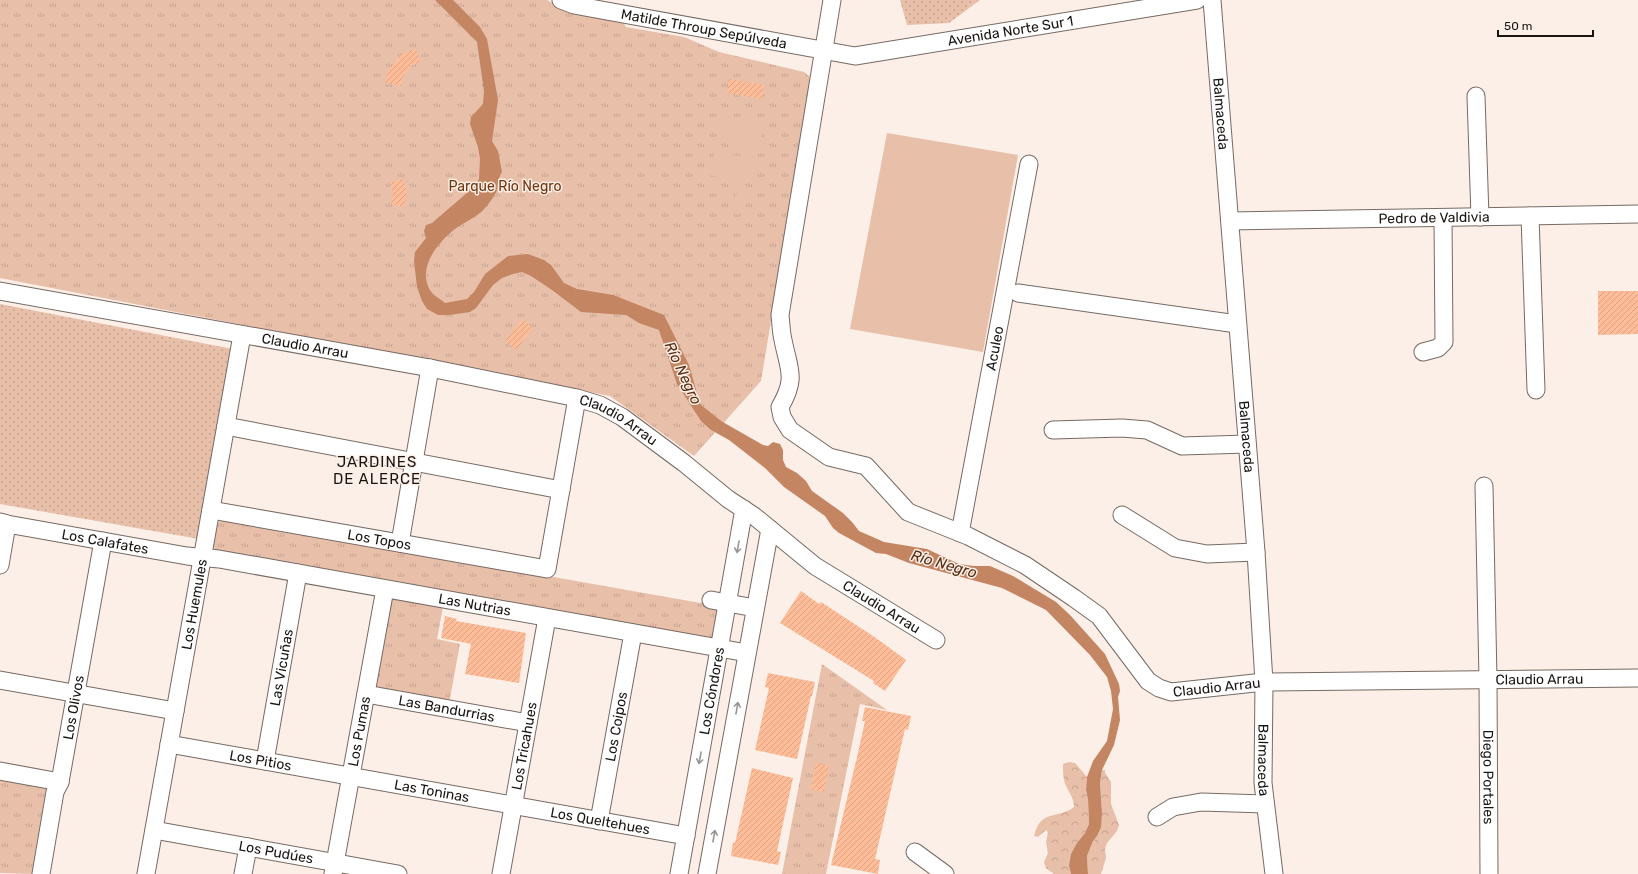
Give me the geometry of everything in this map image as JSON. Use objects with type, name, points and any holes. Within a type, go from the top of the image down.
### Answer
[{"type":"street","name":"Matilde Throup Sepúlveda","points":[[561,0],[574,5],[591,4],[823,50]]},
{"type":"street","points":[[823,50],[832,0]]},
{"type":"street","name":"Avenida Norte Sur 1","points":[[823,50],[855,56],[1198,0]]},
{"type":"street","name":"Balmaceda","points":[[1212,0],[1256,552],[1264,682],[1263,783],[1274,874]]},
{"type":"street","name":"Claudio Arrau","points":[[823,50],[780,315],[782,339],[789,361],[791,376],[788,393],[780,407],[782,417],[790,430],[829,457],[866,466],[908,512],[960,533],[1026,565],[1074,598],[1099,616],[1148,681],[1159,688],[1171,692],[1264,682],[1638,678]]},
{"type":"street","points":[[1476,96],[1480,217]]},
{"type":"street","name":"Aculeo","points":[[960,533],[1029,164]]},
{"type":"street","name":"Pedro de Valdivia","points":[[1230,221],[1638,214]]},
{"type":"street","points":[[1530,216],[1536,390]]},
{"type":"street","points":[[1422,352],[1438,348],[1444,342],[1443,218]]},
{"type":"street","name":"Claudio Arrau","points":[[0,291],[430,368],[577,398],[600,405],[622,417],[684,463],[728,499],[770,529],[815,566],[936,640]]},
{"type":"street","points":[[1018,293],[1237,324]]},
{"type":"street","name":"Los Huemules","points":[[146,874],[242,335]]},
{"type":"street","points":[[400,543],[430,368]]},
{"type":"street","points":[[226,426],[561,490],[577,398]]},
{"type":"street","points":[[1053,430],[1122,428],[1147,430],[1182,446],[1247,444]]},
{"type":"street","name":"Diego Portales","points":[[1484,486],[1488,679],[1489,874]]},
{"type":"street","name":"Los Topos","points":[[211,510],[547,569],[561,490]]},
{"type":"street","name":"Los Cóndores","points":[[679,874],[720,648],[720,602],[744,509]]},
{"type":"street","points":[[1122,515],[1175,548],[1207,554],[1256,552]]},
{"type":"street","points":[[0,565],[4,523]]},
{"type":"street","name":"Los Calafates","points":[[4,523],[202,558]]},
{"type":"street","name":"Los Cóndores","points":[[707,874],[770,529]]},
{"type":"street","name":"Los Olivos","points":[[41,874],[55,792],[60,782],[103,541]]},
{"type":"street","name":"Las Nutrias","points":[[202,558],[298,573],[747,653]]},
{"type":"street","name":"Las Vicuñas","points":[[265,761],[298,573]]},
{"type":"street","name":"Los Pumas","points":[[334,868],[385,589]]},
{"type":"street","points":[[720,602],[755,608]]},
{"type":"street","name":"Los Tricahues","points":[[501,874],[548,618]]},
{"type":"street","name":"Los Coipos","points":[[599,821],[633,633]]},
{"type":"street","points":[[0,680],[175,711]]},
{"type":"street","name":"Las Bandurrias","points":[[366,694],[528,723]]},
{"type":"street","name":"Los Pitios","points":[[169,744],[351,777]]},
{"type":"street","points":[[0,772],[60,782]]},
{"type":"street","name":"Las Toninas","points":[[351,777],[513,806]]},
{"type":"street","points":[[1157,817],[1173,807],[1201,802],[1265,804]]},
{"type":"street","name":"Los Queltehues","points":[[513,806],[686,836]]},
{"type":"street","name":"Los Pudúes","points":[[154,830],[248,847],[334,868],[398,874]]},
{"type":"street","points":[[243,874],[248,847]]},
{"type":"street","points":[[915,852],[945,874]]},
{"type":"green space","name":"Parque Río Negro","points":[[0,0],[547,0],[574,12],[623,22],[626,27],[684,37],[719,52],[804,72],[809,76],[811,81],[761,381],[694,456],[610,396],[0,278]]},
{"type":"green space","points":[[900,0],[980,0],[949,23],[907,25]]},
{"type":"green space","points":[[720,118],[763,125],[759,149],[716,141]]},
{"type":"green space","points":[[887,133],[1018,155],[983,352],[850,329]]},
{"type":"green space","points":[[714,152],[757,159],[753,183],[709,175]]},
{"type":"green space","points":[[745,189],[755,191],[738,216],[733,208],[733,200],[737,194]]},
{"type":"green space","points":[[0,304],[233,349],[199,539],[0,504]]},
{"type":"green space","points":[[225,519],[712,605],[719,611],[713,638],[710,639],[216,551],[212,545],[217,523]]},
{"type":"green space","points":[[395,597],[443,607],[437,639],[460,644],[449,704],[374,690],[392,599]]},
{"type":"green space","points":[[822,664],[887,710],[860,704],[826,874],[782,874]]},
{"type":"green space","points":[[1069,762],[1075,763],[1087,777],[1086,790],[1088,799],[1089,824],[1085,833],[1077,843],[1069,866],[1071,874],[1054,874],[1046,868],[1044,862],[1048,853],[1046,842],[1048,832],[1046,830],[1038,837],[1034,836],[1037,827],[1045,818],[1068,811],[1074,807],[1073,799],[1066,786],[1063,775],[1063,764]]},
{"type":"green space","points":[[1102,770],[1105,770],[1105,773],[1111,782],[1111,804],[1119,825],[1117,831],[1107,843],[1105,849],[1106,858],[1101,874],[1088,874],[1087,856],[1093,841],[1097,836],[1102,812],[1100,783]]},
{"type":"green space","points":[[0,775],[48,783],[35,874],[0,873]]},
{"type":"water","name":"Río Negro","points":[[435,0],[453,0],[480,27],[487,39],[498,100],[492,141],[498,151],[502,172],[497,190],[485,208],[479,214],[459,226],[448,235],[430,258],[426,276],[428,285],[433,294],[445,303],[467,299],[474,292],[485,274],[508,256],[528,254],[544,260],[551,265],[564,283],[577,289],[613,295],[664,315],[689,365],[700,404],[721,421],[763,445],[768,446],[773,442],[780,444],[783,450],[783,460],[786,467],[797,473],[806,481],[812,491],[843,513],[859,531],[884,542],[927,549],[959,564],[990,566],[1013,576],[1056,602],[1070,615],[1105,654],[1119,684],[1120,691],[1118,697],[1120,720],[1114,745],[1102,770],[1100,783],[1102,812],[1101,827],[1087,856],[1088,874],[1071,874],[1069,866],[1071,854],[1085,833],[1089,824],[1088,799],[1086,790],[1087,777],[1093,761],[1107,741],[1113,709],[1111,691],[1107,677],[1090,655],[1046,610],[1002,588],[909,563],[886,554],[876,553],[839,533],[833,528],[825,516],[784,487],[765,468],[729,440],[711,430],[701,421],[677,384],[659,330],[639,323],[626,315],[581,312],[552,290],[531,276],[522,272],[502,278],[493,285],[476,308],[470,312],[438,315],[427,309],[422,301],[417,287],[414,261],[415,252],[426,238],[424,231],[426,225],[432,223],[475,186],[479,179],[480,159],[478,147],[470,124],[471,117],[483,104],[484,91],[477,42]]},
{"type":"building","points":[[416,49],[421,62],[412,65],[403,76],[401,86],[385,83],[388,71],[403,53]]},
{"type":"building","points":[[729,79],[764,85],[762,99],[727,93]]},
{"type":"building","points":[[403,179],[407,193],[404,207],[391,204],[393,194],[390,183]]},
{"type":"building","points":[[1598,291],[1638,291],[1638,334],[1598,335]]},
{"type":"building","points":[[522,319],[533,328],[516,350],[505,341]]},
{"type":"building","points":[[801,591],[819,604],[821,602],[876,638],[906,660],[885,691],[873,683],[874,681],[780,623]]},
{"type":"building","points":[[445,616],[457,619],[456,621],[526,633],[519,683],[465,674],[471,644],[441,638]]},
{"type":"building","points":[[768,673],[815,682],[797,759],[755,750],[769,688],[765,687]]},
{"type":"building","points":[[865,707],[911,716],[908,730],[905,729],[875,859],[880,860],[878,874],[831,865],[865,721],[862,721]]},
{"type":"building","points":[[816,763],[829,766],[824,792],[811,790]]},
{"type":"building","points":[[752,768],[793,778],[777,851],[781,852],[778,865],[731,856],[733,842],[735,843]]},
{"type":"district","name":"JARDINES DE ALERCE","points":[[377,470]]}]
